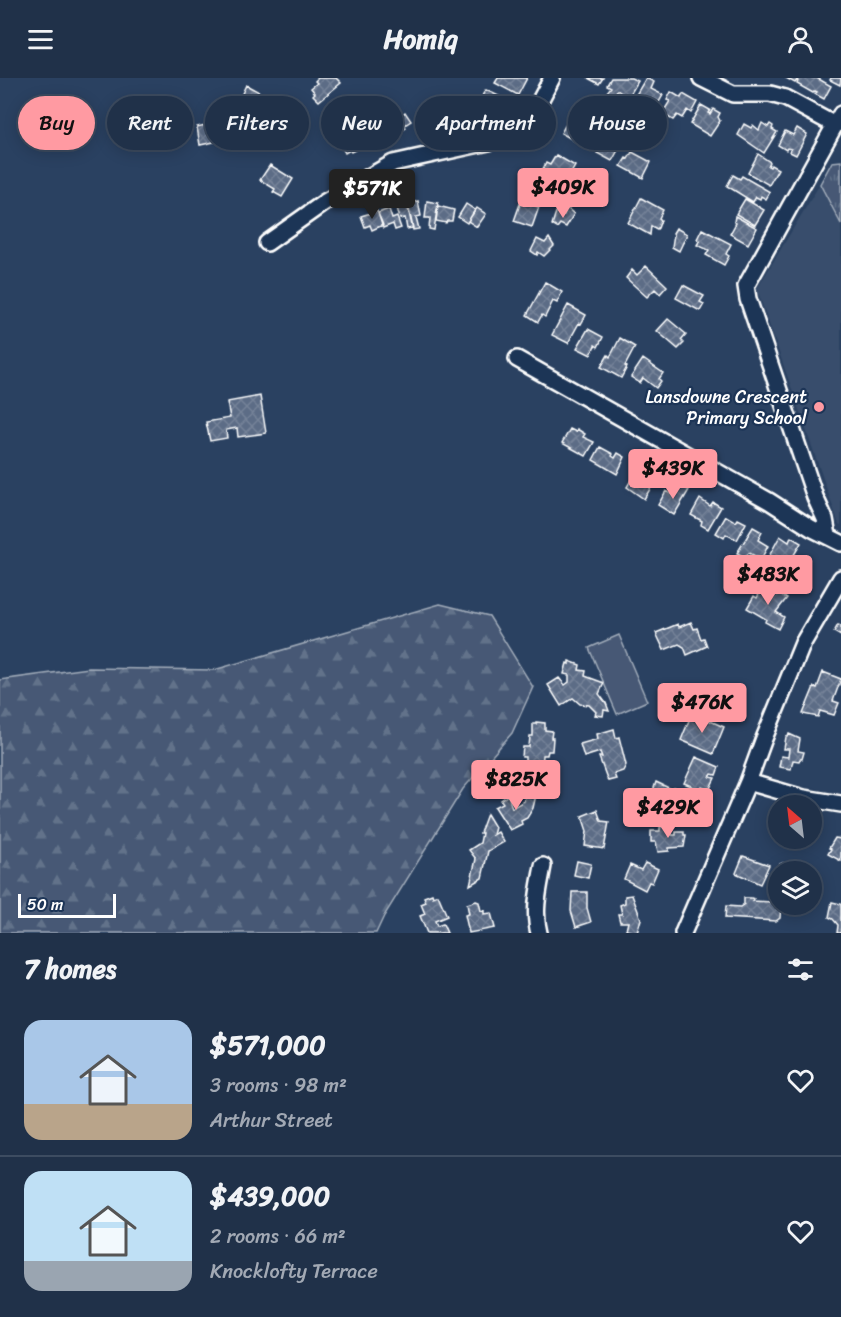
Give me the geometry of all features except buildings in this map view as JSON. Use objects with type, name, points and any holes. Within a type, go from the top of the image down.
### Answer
[{"type":"street","points":[[267,243],[325,202],[393,163],[516,136],[527,125],[552,78]]},
{"type":"street","points":[[701,78],[733,94],[770,94],[838,119],[746,286],[748,299],[815,497],[835,539]]},
{"type":"street","points":[[517,359],[835,539]]},
{"type":"street","points":[[683,933],[748,782],[803,643],[841,578]]},
{"type":"street","points":[[748,782],[804,798],[841,804]]},
{"type":"street","points":[[539,933],[536,923],[543,866]]},
{"type":"shaded area","name":"Lansdowne Crescent Primary School","points":[[820,184],[841,224],[841,525],[757,289]]},
{"type":"green space","points":[[841,161],[841,224],[820,184],[832,162]]},
{"type":"green space","points":[[440,604],[489,616],[533,687],[512,733],[463,789],[384,916],[376,933],[0,933],[0,680],[89,668],[214,670]]},
{"type":"green space","points":[[619,635],[647,701],[617,714],[589,648]]},
{"type":"place","name":"Lansdowne Crescent Primary School","points":[[819,407]]}]
